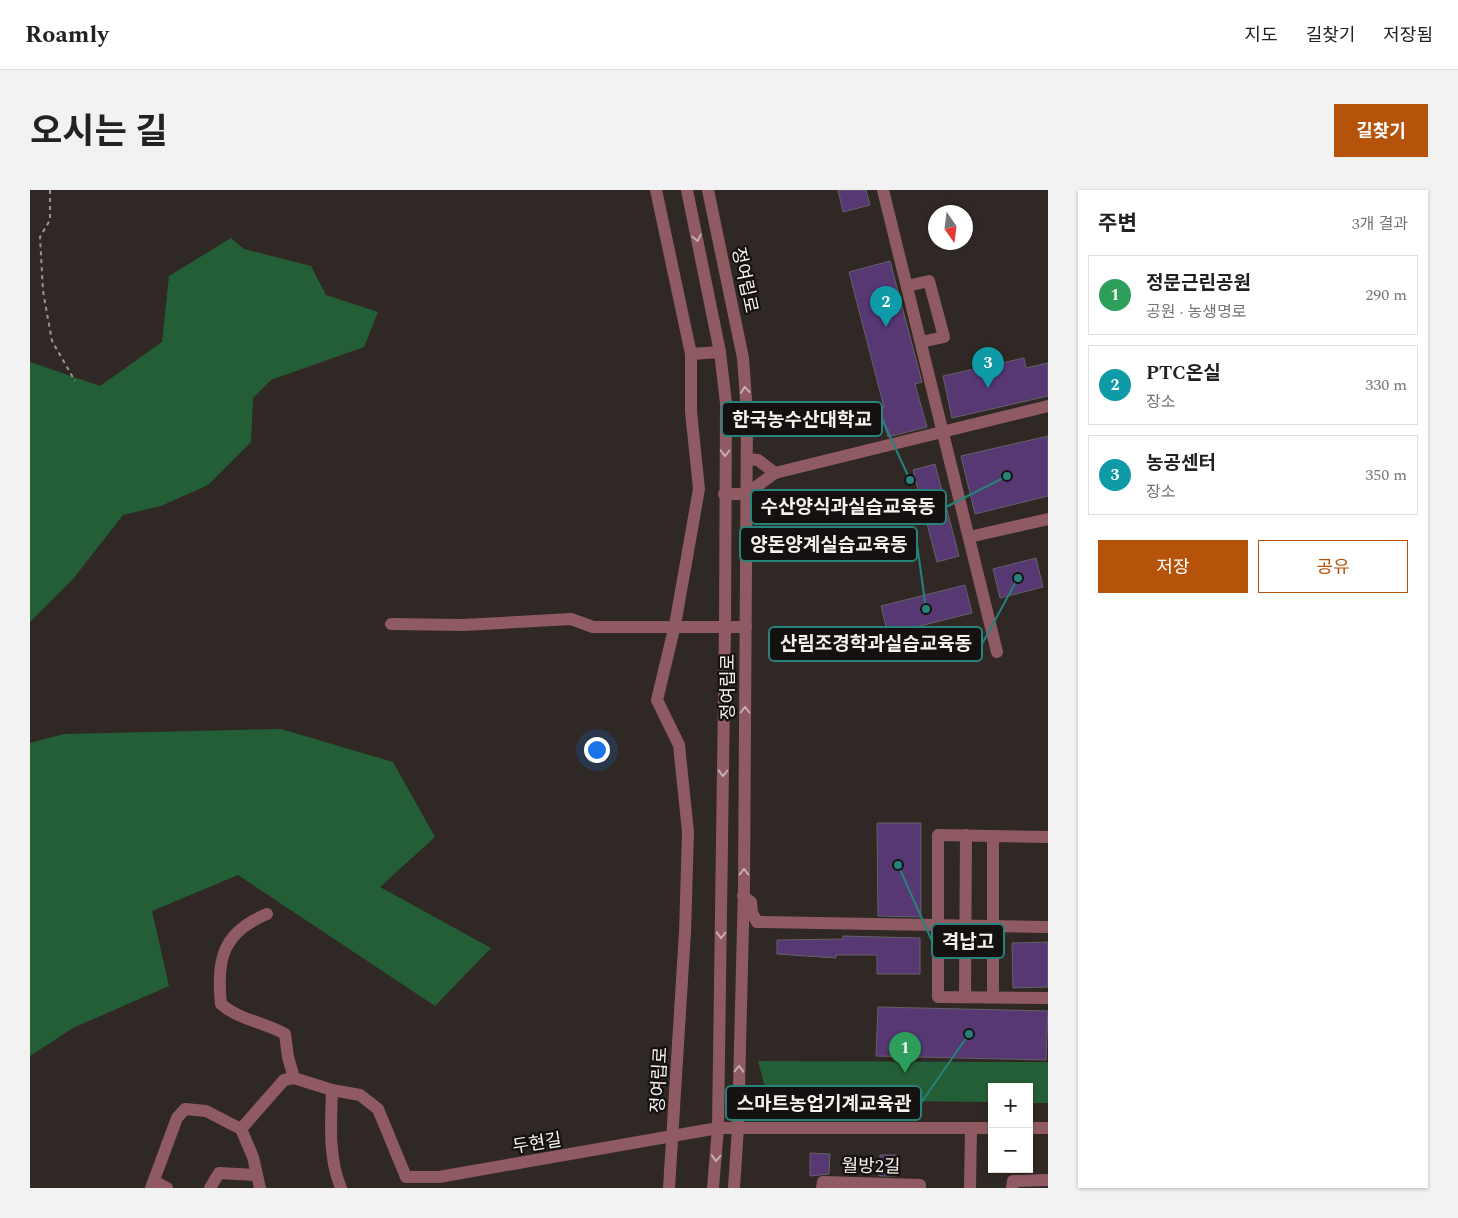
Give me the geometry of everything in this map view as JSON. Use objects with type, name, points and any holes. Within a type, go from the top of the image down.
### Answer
[{"type":"street","name":"정여립로","points":[[656,190],[691,354],[691,412],[698,489],[675,625],[657,700],[679,745],[688,832],[685,932],[669,1188]]},
{"type":"street","name":"정여립로","points":[[687,190],[720,352],[726,403],[718,1128],[713,1188]]},
{"type":"street","name":"정여립로","points":[[708,190],[743,358],[747,413],[744,896],[738,1128],[734,1188]]},
{"type":"street","points":[[883,190],[997,652]]},
{"type":"street","points":[[907,286],[930,280],[944,337],[921,342]]},
{"type":"street","points":[[691,354],[720,352]]},
{"type":"street","points":[[724,494],[746,494],[775,472],[1048,406]]},
{"type":"street","points":[[747,459],[758,460],[775,472]]},
{"type":"street","points":[[969,537],[1048,518]]},
{"type":"street","points":[[391,624],[463,625],[571,619],[593,627],[675,625],[746,627]]},
{"type":"street","points":[[1048,837],[938,835],[938,997],[1048,998]]},
{"type":"street","points":[[965,997],[966,835]]},
{"type":"street","points":[[992,836],[993,997]]},
{"type":"street","points":[[744,896],[751,902],[752,913],[757,922]]},
{"type":"street","points":[[241,1129],[284,1080],[294,1078],[284,1034],[272,1026],[231,1013],[221,1004],[218,982],[220,960],[225,946],[236,932],[253,920],[267,914]]},
{"type":"street","points":[[742,947],[748,945],[749,931],[757,922],[938,927],[1048,927]]},
{"type":"street","name":"두현길","points":[[294,1078],[332,1090],[360,1095],[378,1109],[402,1183],[718,1128],[988,1128]]},
{"type":"street","points":[[332,1090],[331,1133],[334,1172],[341,1188]]},
{"type":"street","points":[[167,1188],[152,1185],[177,1118],[184,1109],[206,1111],[241,1129],[253,1157],[255,1175],[260,1188]]},
{"type":"street","points":[[970,1188],[971,1128]]},
{"type":"street","points":[[1033,1128],[1048,1128]]},
{"type":"street","points":[[210,1188],[219,1174],[255,1175]]},
{"type":"street","points":[[1012,1188],[1013,1181],[1048,1180]]},
{"type":"street","name":"월방2길","points":[[822,1188],[823,1182],[920,1185],[920,1188]]},
{"type":"path","points":[[50,190],[50,220],[40,237],[43,291],[52,341],[75,381]]},
{"type":"green space","points":[[231,238],[244,249],[311,266],[326,295],[378,312],[364,347],[271,380],[253,398],[251,442],[208,485],[161,506],[123,515],[73,579],[30,622],[30,362],[100,386],[162,342],[169,276]]},
{"type":"green space","points":[[281,729],[393,762],[435,837],[380,887],[491,948],[435,1006],[238,875],[152,911],[169,986],[73,1028],[30,1056],[30,743],[64,734]]},
{"type":"green space","points":[[758,1061],[1048,1062],[1048,1103],[1033,1103],[1033,1083],[988,1083],[988,1102],[782,1100],[764,1084]]},
{"type":"building","points":[[838,190],[866,190],[870,205],[843,212]]},
{"type":"building","points":[[890,261],[922,382],[915,384],[927,427],[888,437],[880,408],[884,407],[849,272]]},
{"type":"building","points":[[1024,358],[1026,368],[1048,363],[1048,396],[952,418],[943,376]]},
{"type":"building","points":[[1048,436],[1048,496],[975,514],[961,456]]},
{"type":"building","points":[[935,464],[959,556],[937,562],[913,470]]},
{"type":"building","points":[[1036,558],[1043,587],[1000,598],[993,569]]},
{"type":"building","points":[[965,585],[972,613],[888,634],[881,606]]},
{"type":"building","points":[[877,823],[921,823],[921,917],[878,916]]},
{"type":"building","points":[[843,936],[920,938],[920,974],[877,974],[877,955],[836,955],[836,958],[777,954],[777,940],[843,939]]},
{"type":"building","points":[[1048,942],[1048,987],[1013,988],[1012,943]]},
{"type":"building","points":[[878,1007],[1048,1011],[1046,1060],[876,1056]]},
{"type":"building","points":[[810,1153],[830,1154],[829,1174],[810,1176]]},
{"type":"building","points":[[880,1155],[896,1155],[895,1176],[879,1176]]},
{"type":"place","name":"PTC온실","points":[[886,327]]},
{"type":"place","name":"농공센터","points":[[988,388]]},
{"type":"place","name":"수산양식과실습교육동","points":[[1007,476]]},
{"type":"place","name":"한국농수산대학교","points":[[910,480]]},
{"type":"place","name":"산림조경학과실습교육동","points":[[1018,578]]},
{"type":"place","name":"양돈양계실습교육동","points":[[926,609]]},
{"type":"place","name":"격납고","points":[[898,865]]},
{"type":"place","name":"스마트농업기계교육관","points":[[969,1034]]},
{"type":"place","name":"정문근린공원","points":[[905,1073]]}]
